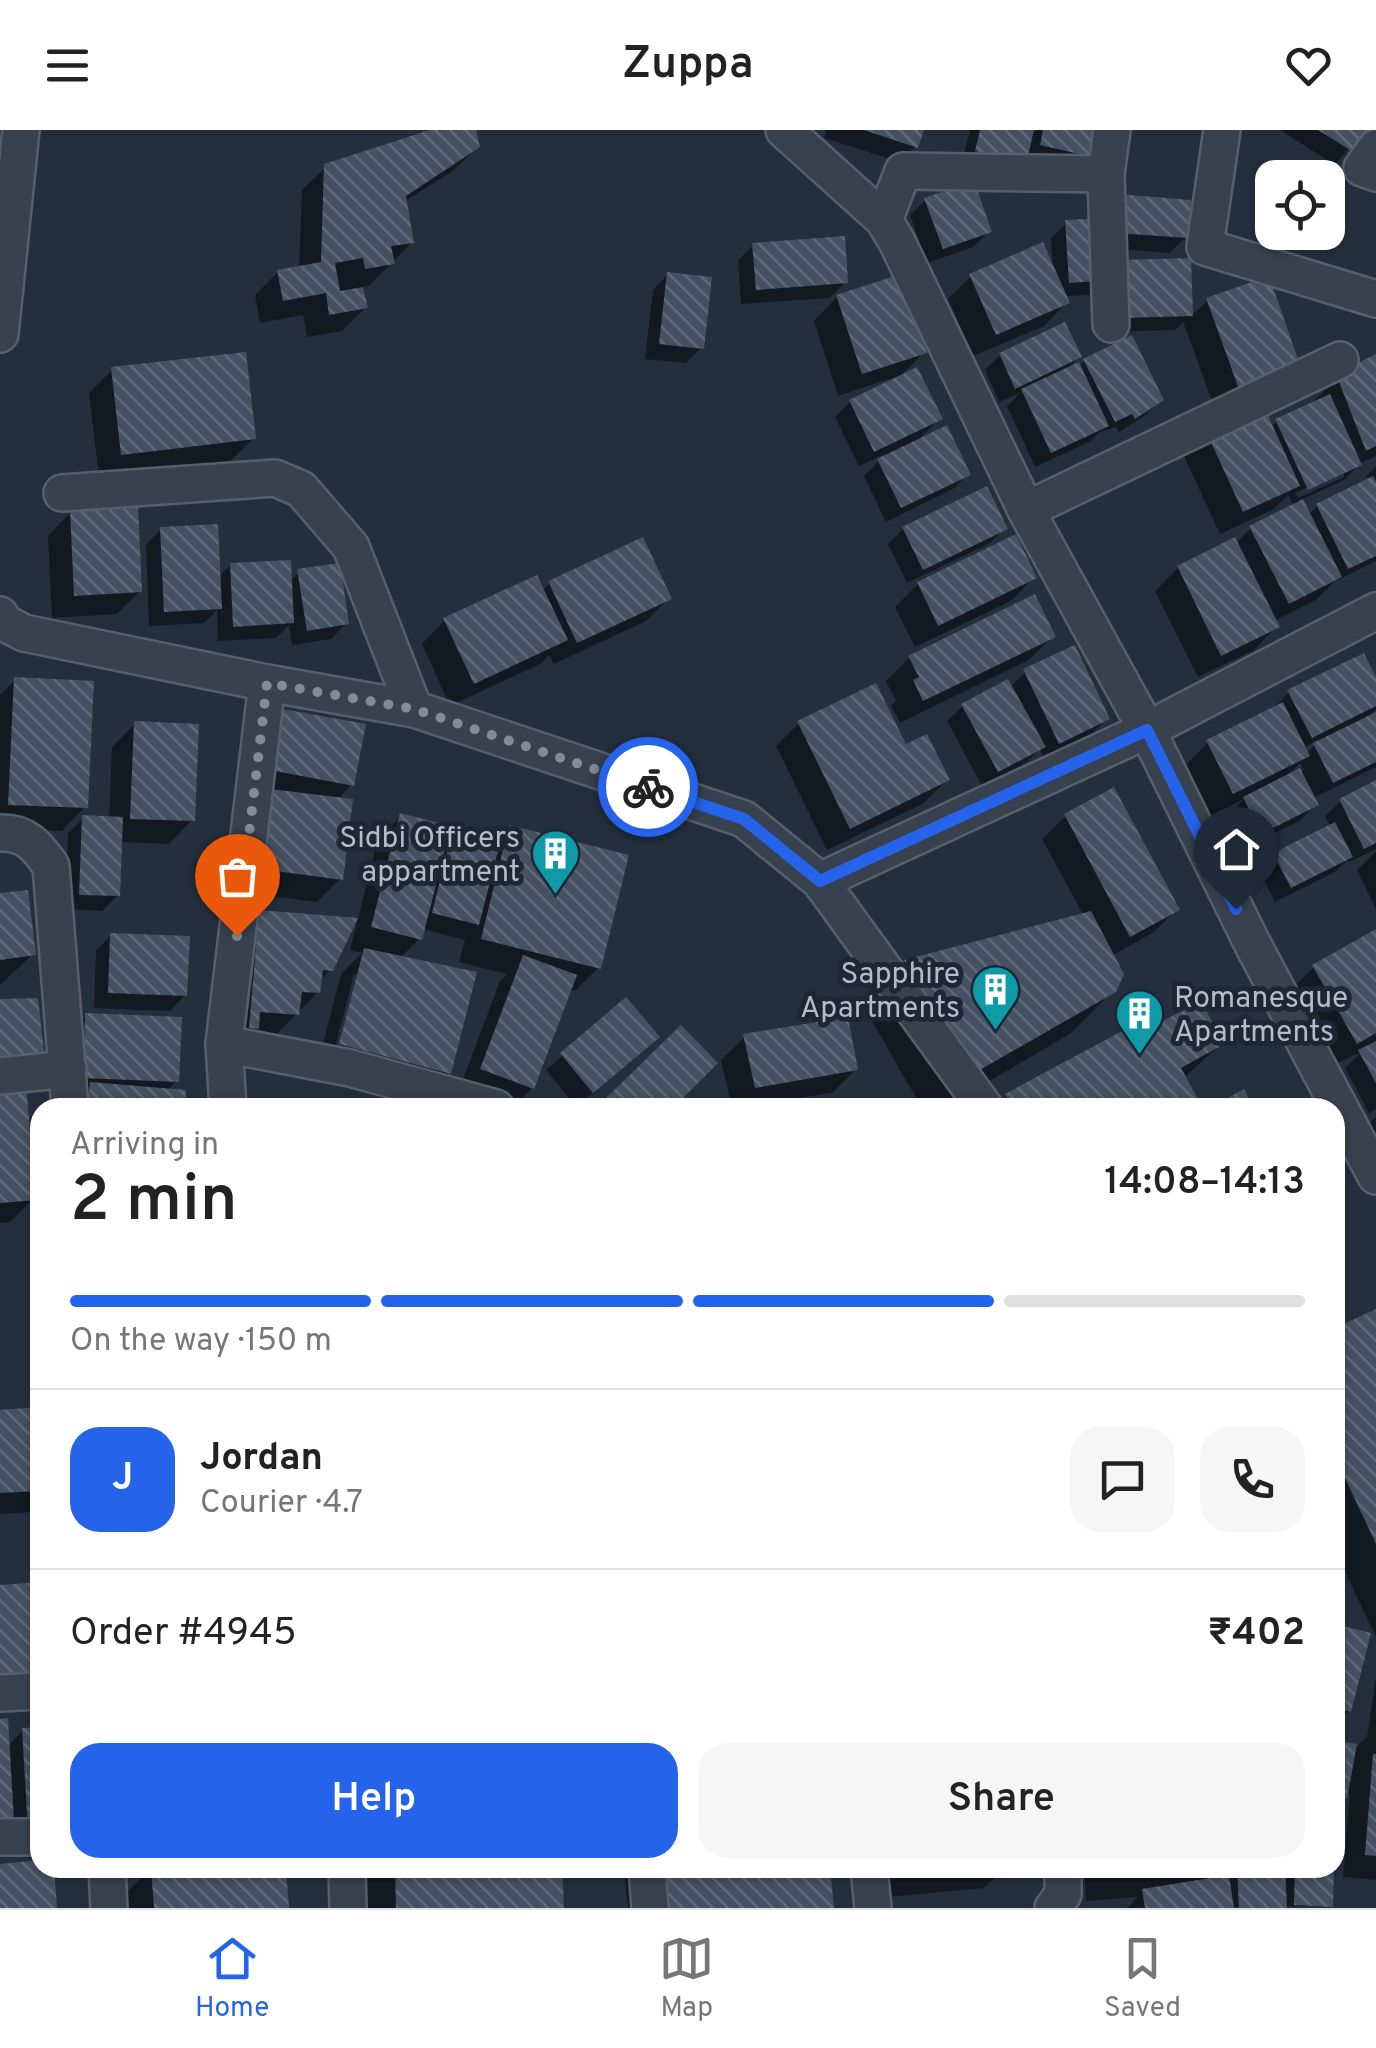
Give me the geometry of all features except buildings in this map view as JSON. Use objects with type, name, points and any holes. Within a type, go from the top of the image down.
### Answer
[{"type":"street","points":[[0,334],[22,130]]},
{"type":"street","points":[[1111,324],[1106,174],[1112,130]]},
{"type":"street","points":[[1222,130],[1204,247],[1376,299]]},
{"type":"street","points":[[793,133],[884,220],[1026,510],[1147,730],[1253,945],[1334,1098]]},
{"type":"street","points":[[1376,148],[1362,168],[1376,173]]},
{"type":"street","points":[[884,220],[903,171],[1106,174]]},
{"type":"street","points":[[1026,510],[1340,360]]},
{"type":"street","points":[[62,493],[275,478],[301,488],[351,547],[414,709]]},
{"type":"street","points":[[0,614],[2,622],[24,634],[414,709],[744,819],[820,881],[978,1098]]},
{"type":"street","points":[[820,881],[1372,623]]},
{"type":"street","points":[[227,1098],[224,1044],[267,683]]},
{"type":"street","points":[[0,834],[8,832],[34,841],[50,866],[69,1098]]},
{"type":"street","points":[[224,1044],[350,1068],[460,1098]]},
{"type":"street","points":[[0,1076],[68,1069]]},
{"type":"street","points":[[1345,1118],[1376,1176]]},
{"type":"street","points":[[0,1692],[30,1691]]},
{"type":"street","points":[[0,1837],[30,1837]]},
{"type":"street","points":[[107,1878],[109,1908]]},
{"type":"street","points":[[347,1878],[348,1908]]},
{"type":"street","points":[[648,1878],[650,1908]]},
{"type":"street","points":[[871,1878],[873,1908]]},
{"type":"street","points":[[1053,1908],[1063,1894],[1063,1878]]},
{"type":"way so far","points":[[237,936],[267,683],[414,709],[648,787]]},
{"type":"place","name":"Sidbi Officers appartment","points":[[555,896]]},
{"type":"place","name":"Sapphire Apartments","points":[[995,1032]]},
{"type":"place","name":"Romanesque Apartments","points":[[1139,1056]]},
{"type":"route","points":[[648,787],[744,819],[820,881],[1147,730],[1236,909]]}]
